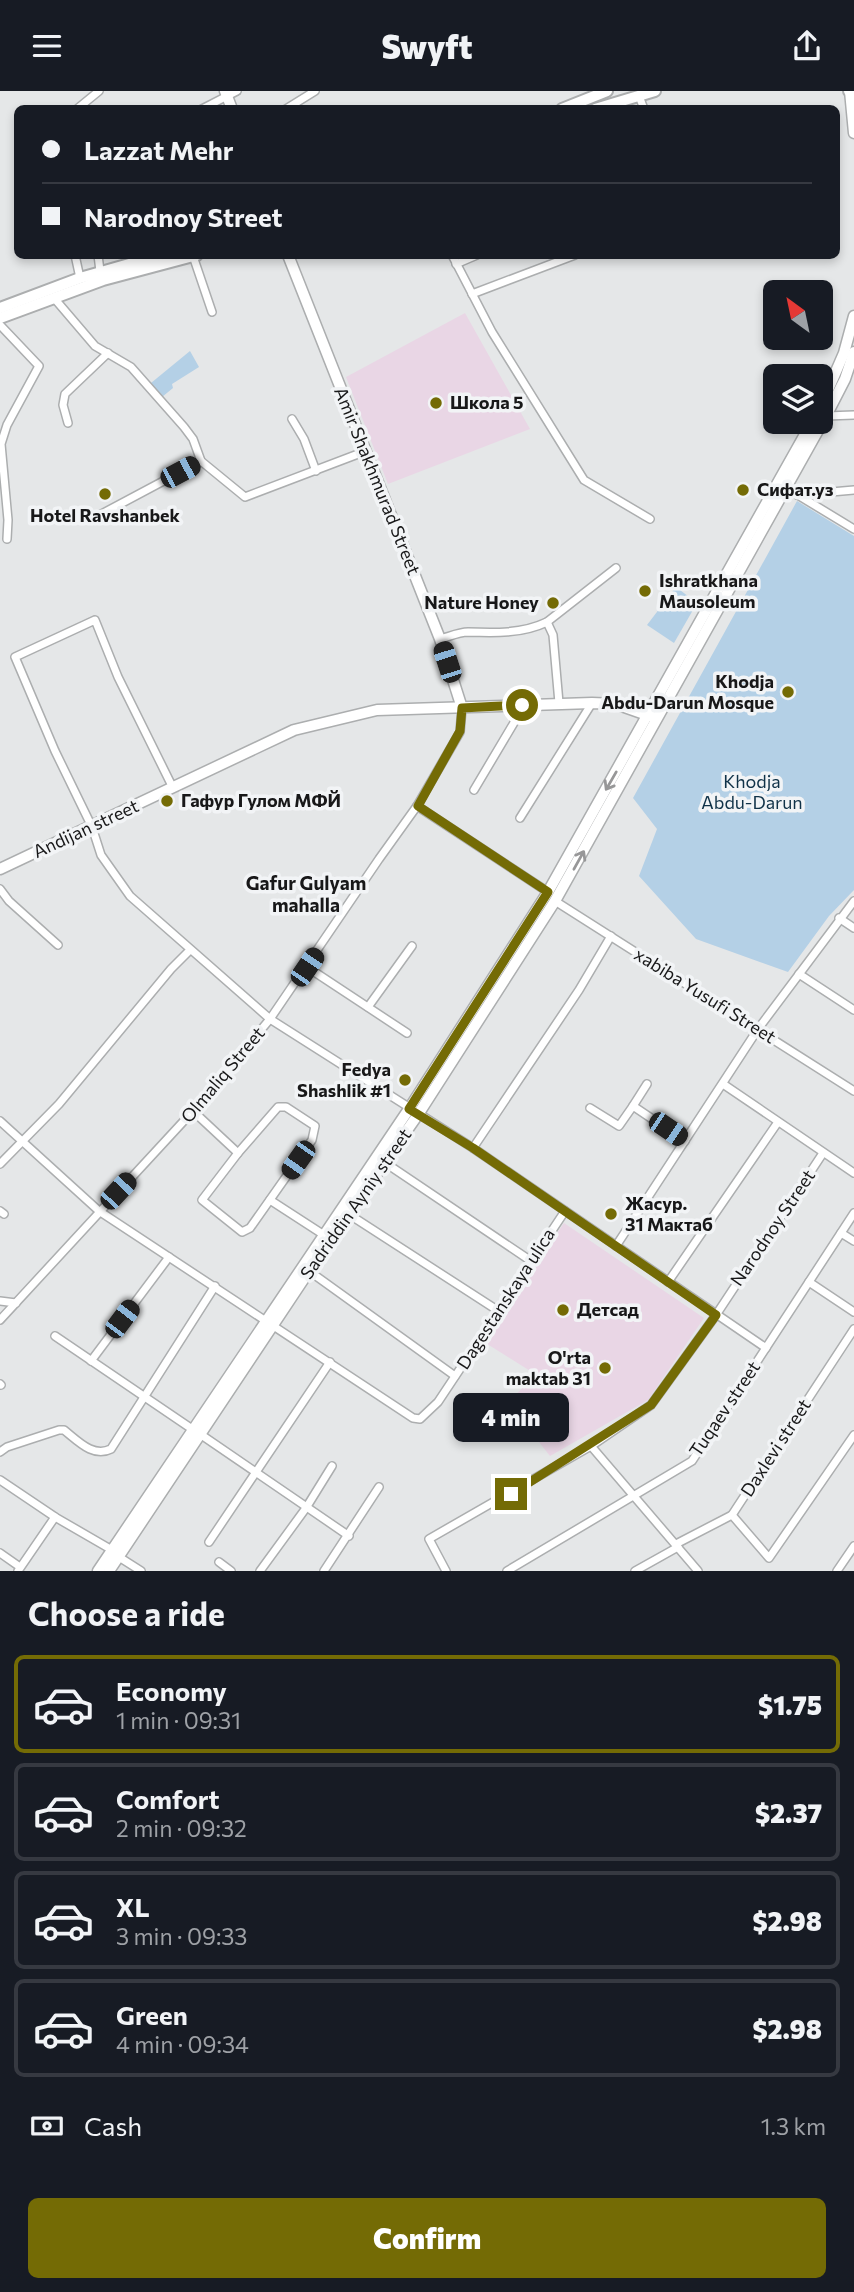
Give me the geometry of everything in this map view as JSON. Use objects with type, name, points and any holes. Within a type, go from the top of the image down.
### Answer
[{"type":"main road","points":[[572,105],[607,91]]},
{"type":"main road","points":[[609,105],[655,91]]},
{"type":"main road","points":[[850,91],[854,133]]},
{"type":"main road","points":[[0,308],[100,271],[146,259]]},
{"type":"main road","points":[[0,318],[103,280],[184,259]]},
{"type":"main road","name":"Amir Shakhmurad Street","points":[[290,259],[440,639],[462,708]]},
{"type":"main road","name":"Sadriddin Ayniy street","points":[[833,385],[854,316]]},
{"type":"main road","name":"Sadriddin Ayniy street","points":[[833,393],[854,352]]},
{"type":"main road","name":"Sadriddin Ayniy street","points":[[781,485],[806,434]]},
{"type":"main road","name":"Sadriddin Ayniy street","points":[[98,1571],[115,1554],[269,1323],[324,1235],[414,1111],[555,901],[653,717],[811,434]]},
{"type":"main road","name":"Andijan street","points":[[0,869],[294,730],[377,710],[592,703],[616,704],[653,717]]},
{"type":"main road","name":"Sadriddin Ayniy street","points":[[269,1323],[350,1215],[384,1162],[653,717]]},
{"type":"main road","name":"Sadriddin Ayniy street","points":[[109,1571],[115,1554]]},
{"type":"street","points":[[82,105],[99,91]]},
{"type":"street","points":[[293,105],[316,91]]},
{"type":"street","points":[[209,105],[230,93]]},
{"type":"street","points":[[639,96],[642,105]]},
{"type":"street","points":[[76,259],[80,278]]},
{"type":"street","points":[[98,259],[100,271]]},
{"type":"street","points":[[196,259],[212,313]]},
{"type":"street","points":[[454,259],[492,332],[584,480],[650,519]]},
{"type":"street","points":[[456,264],[468,259]]},
{"type":"street","points":[[472,294],[564,259]]},
{"type":"street","points":[[54,298],[95,346],[131,367],[184,427],[201,461],[245,497],[366,451]]},
{"type":"street","points":[[0,325],[39,366],[13,411],[1,444],[9,520],[7,539]]},
{"type":"street","points":[[68,423],[63,405],[65,394],[108,353]]},
{"type":"street","points":[[833,412],[854,415]]},
{"type":"street","points":[[292,419],[304,439],[316,471]]},
{"type":"street","points":[[94,518],[201,461]]},
{"type":"street","points":[[781,485],[854,529]]},
{"type":"street","points":[[796,495],[854,490]]},
{"type":"street","points":[[440,639],[467,632],[488,633],[534,628],[547,622],[617,568]]},
{"type":"street","points":[[173,788],[118,677],[95,620],[15,657],[55,751],[92,827],[102,855],[130,896],[270,1019],[473,1148],[766,1348]]},
{"type":"street","points":[[547,622],[554,635],[559,703]]},
{"type":"street","points":[[520,818],[592,703]]},
{"type":"street","points":[[474,790],[522,705]]},
{"type":"street","name":"Olmaliq Street","points":[[0,1320],[193,1111],[270,1019],[418,806],[460,731],[462,708]]},
{"type":"street","points":[[418,806],[548,892]]},
{"type":"street","points":[[0,889],[9,901],[58,945]]},
{"type":"street","name":"xabiba Yusufi Street","points":[[555,901],[854,1091]]},
{"type":"street","points":[[616,1246],[758,1029],[854,901]]},
{"type":"street","points":[[839,918],[854,928]]},
{"type":"street","points":[[473,1148],[572,1000],[611,936]]},
{"type":"street","points":[[368,1007],[412,946]]},
{"type":"street","points":[[1,1162],[59,1104],[149,994],[190,950]]},
{"type":"street","points":[[307,967],[407,1033]]},
{"type":"street","points":[[799,974],[854,1010]]},
{"type":"street","points":[[590,1108],[619,1126],[647,1084]]},
{"type":"street","points":[[723,1084],[854,1173]]},
{"type":"street","points":[[634,1105],[685,1141]]},
{"type":"street","points":[[278,1107],[286,1107],[314,1126],[312,1140],[270,1200],[246,1231],[242,1232],[204,1204],[203,1196],[238,1153],[278,1107]]},
{"type":"street","points":[[193,1111],[238,1153]]},
{"type":"street","points":[[0,1121],[99,1210],[330,1362],[209,1542]]},
{"type":"street","points":[[668,1282],[778,1122]]},
{"type":"street","name":"Narodnoy Street","points":[[446,1571],[429,1539],[591,1445],[651,1405],[716,1315],[823,1153]]},
{"type":"street","points":[[384,1162],[531,1261]]},
{"type":"street","points":[[270,1200],[324,1235]]},
{"type":"street","name":"Dagestanskaya ulica","points":[[330,1362],[413,1418],[420,1419],[438,1402],[456,1377],[565,1211]]},
{"type":"street","name":"Tuqaev street","points":[[507,1571],[692,1461],[854,1213]]},
{"type":"street","points":[[350,1215],[497,1311]]},
{"type":"street","points":[[841,1233],[854,1241]]},
{"type":"street","points":[[91,1361],[169,1257]]},
{"type":"street","points":[[309,1271],[456,1377]]},
{"type":"street","points":[[809,1282],[854,1312]]},
{"type":"street","points":[[0,1452],[7,1447],[59,1430],[64,1430],[95,1453],[111,1449],[215,1286]]},
{"type":"street","points":[[0,1301],[16,1303]]},
{"type":"street","name":"Daxlevi street","points":[[635,1571],[732,1515],[854,1329]]},
{"type":"street","points":[[55,1336],[255,1474],[349,1535]]},
{"type":"street","points":[[732,1515],[769,1558],[854,1435]]},
{"type":"street","points":[[591,1445],[698,1571]]},
{"type":"street","points":[[260,1571],[306,1508],[332,1466]]},
{"type":"street","points":[[0,1480],[141,1571]]},
{"type":"street","points":[[324,1571],[379,1487]]},
{"type":"street","points":[[0,1553],[19,1569],[55,1517]]},
{"type":"street","points":[[837,1571],[854,1546]]},
{"type":"street","points":[[219,1562],[231,1571]]},
{"type":"shaded area","name":"Школа 5","points":[[465,313],[530,429],[388,484],[346,377]]},
{"type":"shaded area","points":[[564,1223],[704,1318],[648,1400],[550,1456],[517,1414],[512,1399],[535,1374],[484,1342]]},
{"type":"green space","points":[[190,351],[199,367],[172,384],[173,388],[162,397],[151,383]]},
{"type":"green space","name":"Khodja Abdu-Darun","points":[[797,501],[854,536],[854,890],[829,916],[788,972],[696,939],[639,876],[657,829],[633,798]]},
{"type":"green space","points":[[676,587],[697,603],[674,643],[647,625]]},
{"type":"place","name":"Школа 5","points":[[436,403]]},
{"type":"place","name":"Сифат.уз","points":[[743,490]]},
{"type":"place","name":"Hotel Ravshanbek","points":[[105,494]]},
{"type":"place","name":"Ishratkhana Mausoleum","points":[[645,591]]},
{"type":"place","name":"Nature Honey","points":[[553,603]]},
{"type":"place","name":"Khodja Abdu-Darun Mosque","points":[[788,692]]},
{"type":"place","name":"Гафур Гулом МФЙ","points":[[167,801]]},
{"type":"place","name":"Fedya Shashlik #1","points":[[405,1080]]},
{"type":"place","name":"Жасур. 31 Мактаб","points":[[611,1214]]},
{"type":"place","name":"Детсад","points":[[563,1310]]},
{"type":"place","name":"O'rta maktab 31","points":[[605,1368]]},
{"type":"district","name":"Gafur Gulyam mahalla","points":[[306,894]]},
{"type":"route","points":[[511,1494],[651,1405],[716,1315],[473,1148],[409,1109],[548,892],[418,806],[460,731],[462,708],[522,705]]}]
